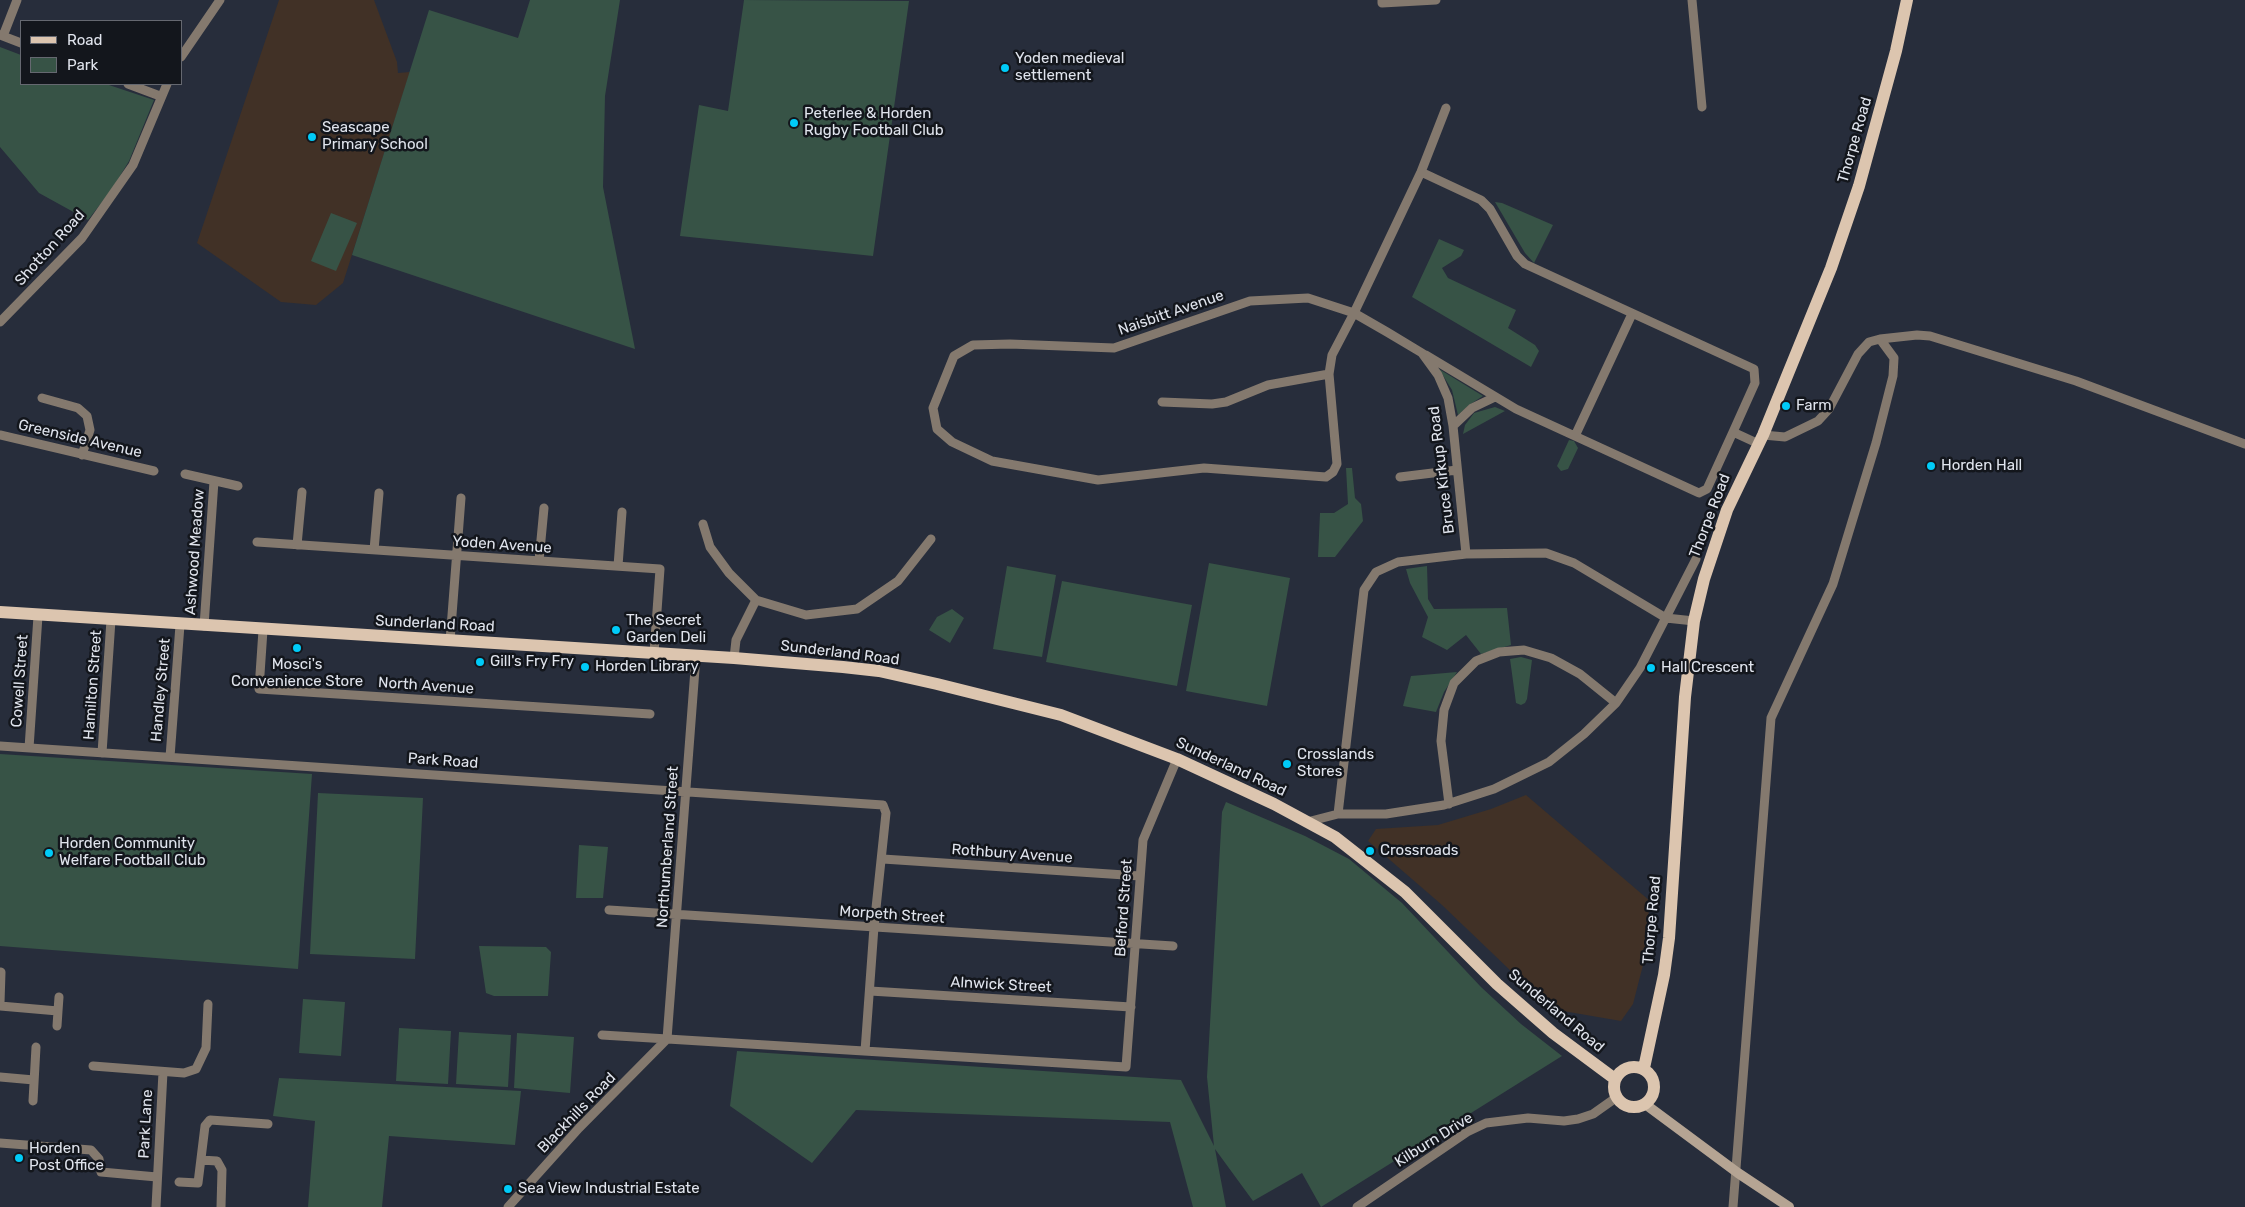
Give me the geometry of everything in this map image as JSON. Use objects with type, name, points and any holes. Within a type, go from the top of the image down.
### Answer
[{"type":"main road","name":"Thorpe Road","points":[[1644,1068],[1664,975],[1669,938],[1684,697],[1694,622],[1715,541],[1727,510],[1761,439],[1831,268],[1859,186],[1896,51],[1907,0]]},
{"type":"main road","name":"Sunderland Road","points":[[0,612],[180,625],[734,658],[870,670],[937,684],[1061,715],[1177,759],[1335,837],[1398,886],[1497,984],[1553,1033],[1615,1080]]},
{"type":"main road","points":[[1628,1067],[1644,1068],[1651,1074],[1655,1088],[1651,1098],[1645,1104],[1638,1107],[1629,1106],[1617,1097],[1614,1085],[1615,1080],[1619,1073],[1628,1067]]},
{"type":"main road","points":[[1645,1104],[1738,1173],[1789,1207]]},
{"type":"street","points":[[17,0],[2,36],[20,43]]},
{"type":"street","points":[[182,56],[220,0]]},
{"type":"street","points":[[1382,0],[1382,3],[1436,0]]},
{"type":"street","points":[[1692,0],[1702,108]]},
{"type":"street","points":[[130,85],[159,100]]},
{"type":"street","name":"Shotton Road","points":[[0,322],[82,238],[133,165],[166,85]]},
{"type":"street","points":[[1162,402],[1212,404],[1226,402],[1268,385],[1329,374],[1332,355],[1421,172],[1446,108]]},
{"type":"street","points":[[1421,172],[1481,200],[1490,209],[1517,256],[1525,264],[1754,369],[1756,383],[1707,489],[1699,493],[1495,397],[1422,353]]},
{"type":"street","name":"Naisbitt Avenue","points":[[1329,374],[1337,464],[1333,472],[1326,477],[1204,468],[1098,480],[992,461],[952,442],[937,429],[933,408],[954,356],[972,345],[1010,344],[1114,348],[1250,301],[1308,298],[1354,313]]},
{"type":"street","name":"Bruce Kirkup Road","points":[[1354,313],[1422,353],[1438,375],[1448,398],[1466,554]]},
{"type":"street","points":[[1575,436],[1632,314]]},
{"type":"street","points":[[1733,432],[1761,439],[1785,437],[1818,421],[1829,409],[1858,354],[1869,342],[1880,339],[1930,336],[2076,381],[2245,444]]},
{"type":"street","points":[[1733,1207],[1738,1173],[1771,718],[1833,584],[1876,443],[1893,376],[1894,358],[1880,339]]},
{"type":"street","points":[[1452,426],[1472,408],[1495,397]]},
{"type":"street","points":[[42,398],[78,408],[87,416],[90,430],[82,455]]},
{"type":"street","name":"Greenside Avenue","points":[[0,434],[154,471]]},
{"type":"street","points":[[1400,477],[1457,470]]},
{"type":"street","name":"Ashwood Meadow","points":[[185,474],[238,486]]},
{"type":"street","name":"Ashwood Meadow","points":[[204,626],[214,481]]},
{"type":"street","points":[[297,545],[302,492]]},
{"type":"street","points":[[374,550],[379,493]]},
{"type":"street","points":[[450,641],[461,498]]},
{"type":"street","points":[[539,561],[544,508]]},
{"type":"street","points":[[618,566],[622,512]]},
{"type":"street","points":[[703,524],[710,547],[729,573],[756,600],[806,615],[857,608],[898,581],[931,539]]},
{"type":"street","name":"Yoden Avenue","points":[[257,542],[660,569],[654,654]]},
{"type":"street","points":[[1338,814],[1364,590],[1376,572],[1398,562],[1466,554],[1546,553],[1574,563],[1666,618],[1694,622]]},
{"type":"street","name":"Thorpe Road","points":[[1307,822],[1338,814],[1386,814],[1449,804],[1494,789],[1549,762],[1584,734],[1616,703],[1640,668],[1696,559]]},
{"type":"street","points":[[734,658],[736,640],[756,600]]},
{"type":"street","name":"Cowell Street","points":[[29,748],[38,616]]},
{"type":"street","name":"Hamilton Street","points":[[102,753],[111,620]]},
{"type":"street","name":"Handley Street","points":[[170,757],[180,625]]},
{"type":"street","name":"North Avenue","points":[[263,630],[259,689],[650,714]]},
{"type":"street","points":[[1449,804],[1440,741],[1444,710],[1454,683],[1476,661],[1499,652],[1524,650],[1551,658],[1580,674],[1616,703]]},
{"type":"street","name":"Northumberland Street","points":[[667,1039],[696,656]]},
{"type":"street","name":"Park Road","points":[[0,746],[883,805],[886,812],[882,859]]},
{"type":"street","name":"Belford Street","points":[[865,1051],[1126,1067],[1143,840],[1177,759]]},
{"type":"street","points":[[602,1035],[865,1051],[874,927],[882,859]]},
{"type":"street","name":"Rothbury Avenue","points":[[882,859],[1140,876]]},
{"type":"street","name":"Morpeth Street","points":[[609,910],[1173,946]]},
{"type":"street","points":[[1,972],[0,1005],[58,1012]]},
{"type":"street","name":"Alnwick Street","points":[[870,991],[1131,1006]]},
{"type":"street","points":[[57,1026],[59,997]]},
{"type":"street","name":"Park Lane","points":[[93,1066],[184,1073],[196,1069],[206,1048],[208,1004]]},
{"type":"street","name":"Blackhills Road","points":[[508,1207],[579,1128],[667,1039]]},
{"type":"street","points":[[33,1101],[36,1047]]},
{"type":"street","name":"Park Lane","points":[[156,1207],[163,1072]]},
{"type":"street","points":[[0,1077],[34,1080]]},
{"type":"street","name":"Kilburn Drive","points":[[1357,1207],[1467,1132],[1486,1124],[1528,1118],[1564,1121],[1578,1119],[1593,1114],[1617,1097]]},
{"type":"street","points":[[179,1182],[198,1183],[204,1126],[210,1120],[268,1124]]},
{"type":"street","points":[[0,1143],[92,1150],[99,1159],[102,1172],[157,1177]]},
{"type":"street","points":[[201,1160],[217,1161],[222,1170],[221,1207]]},
{"type":"shaded area","name":"Seascape Primary School","points":[[279,0],[374,0],[397,62],[398,73],[410,72],[343,283],[316,305],[281,302],[197,243]]},
{"type":"shaded area","points":[[1526,795],[1650,901],[1643,965],[1633,1004],[1621,1021],[1563,1011],[1513,973],[1442,905],[1368,841],[1376,829],[1438,825],[1491,809]]},
{"type":"green space","points":[[530,0],[620,0],[605,96],[603,187],[635,349],[352,255],[429,10],[518,38]]},
{"type":"green space","name":"Peterlee & Horden Rugby Football Club","points":[[744,0],[909,1],[873,256],[680,236],[699,105],[728,111]]},
{"type":"green space","points":[[0,47],[20,55],[20,85],[109,85],[154,100],[129,161],[112,189],[88,220],[39,193],[0,147]]},
{"type":"green space","points":[[1495,202],[1502,203],[1553,225],[1534,263],[1525,253]]},
{"type":"green space","points":[[331,213],[357,223],[336,271],[311,261]]},
{"type":"green space","points":[[1439,239],[1464,250],[1461,256],[1442,268],[1448,278],[1516,310],[1508,328],[1535,345],[1539,351],[1531,367],[1412,297]]},
{"type":"green space","points":[[1439,369],[1483,396],[1458,415],[1452,390]]},
{"type":"green space","points":[[1495,407],[1505,411],[1463,434],[1465,425],[1474,413]]},
{"type":"green space","points":[[1569,440],[1574,441],[1578,448],[1568,469],[1561,471],[1557,466]]},
{"type":"green space","points":[[1346,468],[1352,468],[1355,498],[1361,504],[1363,521],[1335,557],[1318,557],[1320,513],[1334,513],[1348,504]]},
{"type":"green space","points":[[1209,563],[1290,578],[1267,706],[1186,691]]},
{"type":"green space","points":[[1007,566],[1056,575],[1042,657],[993,649]]},
{"type":"green space","points":[[1427,566],[1428,599],[1434,609],[1507,608],[1511,645],[1481,654],[1466,635],[1447,650],[1422,637],[1428,617],[1410,583],[1406,569]]},
{"type":"green space","points":[[1062,581],[1192,605],[1177,686],[1046,662]]},
{"type":"green space","points":[[952,609],[964,618],[950,643],[929,630],[937,617]]},
{"type":"green space","points":[[1521,657],[1532,660],[1527,699],[1521,705],[1516,703],[1510,659]]},
{"type":"green space","points":[[1457,672],[1444,692],[1436,712],[1403,706],[1411,676]]},
{"type":"green space","points":[[0,754],[312,774],[298,969],[0,946]]},
{"type":"green space","points":[[318,793],[423,798],[415,959],[310,954]]},
{"type":"green space","points":[[1226,802],[1305,836],[1349,859],[1402,903],[1481,987],[1521,1024],[1562,1056],[1321,1207],[1302,1173],[1253,1201],[1215,1149],[1226,1207],[1193,1207],[1170,1122],[856,1110],[812,1163],[730,1106],[737,1051],[1181,1080],[1214,1146],[1207,1077],[1222,812]]},
{"type":"green space","points":[[579,845],[608,847],[603,898],[576,898]]},
{"type":"green space","points":[[479,946],[546,947],[551,952],[548,996],[494,996],[486,993]]},
{"type":"green space","points":[[303,999],[345,1002],[341,1056],[299,1053]]},
{"type":"green space","points":[[399,1028],[451,1031],[448,1084],[396,1081]]},
{"type":"green space","points":[[459,1032],[511,1035],[508,1087],[456,1084]]},
{"type":"green space","points":[[517,1033],[574,1037],[570,1093],[514,1088]]},
{"type":"green space","points":[[279,1078],[521,1091],[515,1145],[389,1136],[382,1207],[308,1207],[315,1121],[273,1116]]},
{"type":"place","name":"Yoden medieval settlement","points":[[1005,68]]},
{"type":"place","name":"Peterlee & Horden Rugby Football Club","points":[[794,123]]},
{"type":"place","name":"Seascape Primary School","points":[[312,137]]},
{"type":"place","name":"Farm","points":[[1786,406]]},
{"type":"place","name":"Horden Hall","points":[[1931,466]]},
{"type":"place","name":"The Secret Garden Deli","points":[[616,630]]},
{"type":"place","name":"Mosci's Convenience Store","points":[[297,648]]},
{"type":"place","name":"Gill's Fry Fry","points":[[480,662]]},
{"type":"place","name":"Horden Library","points":[[585,667]]},
{"type":"place","name":"Hall Crescent","points":[[1651,668]]},
{"type":"place","name":"Crosslands Stores","points":[[1287,764]]},
{"type":"place","name":"Crossroads","points":[[1370,851]]},
{"type":"place","name":"Horden Community Welfare Football Club","points":[[49,853]]},
{"type":"place","name":"Horden Post Office","points":[[19,1158]]},
{"type":"place","name":"Sea View Industrial Estate","points":[[508,1189]]}]
